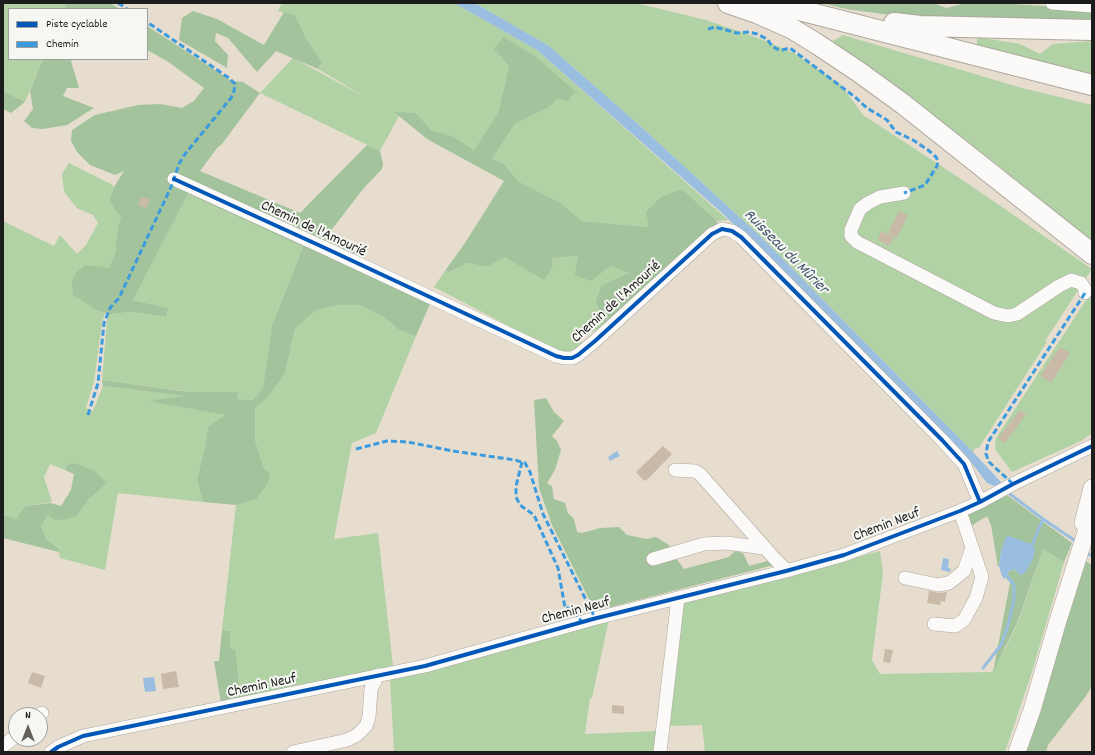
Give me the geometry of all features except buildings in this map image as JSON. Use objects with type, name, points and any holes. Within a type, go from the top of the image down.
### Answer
[{"type":"highway","points":[[728,3],[757,13],[791,28],[859,72],[903,104],[1092,254]]},
{"type":"highway","points":[[772,3],[1092,85]]},
{"type":"highway","points":[[792,3],[883,22],[920,26],[1092,30]]},
{"type":"main road","points":[[1017,752],[1032,710],[1057,624],[1092,488]]},
{"type":"main road","points":[[1057,624],[1088,541],[1092,513]]},
{"type":"street","points":[[1052,3],[1092,6]]},
{"type":"street","name":"Chemin de l'Amourié","points":[[174,179],[326,248],[556,356],[564,358],[572,358],[578,355],[595,341],[712,234],[722,229],[732,231],[741,237],[752,248],[964,464],[980,502]]},
{"type":"street","points":[[904,193],[880,197],[860,209],[851,230],[851,236],[857,242],[994,313],[1008,316],[1017,314],[1059,286],[1071,280],[1081,283],[1085,289],[1085,293]]},
{"type":"street","name":"Chemin Neuf","points":[[51,752],[58,747],[83,736],[425,666],[594,618],[787,571],[844,555],[960,511],[1092,446]]},
{"type":"street","points":[[675,470],[695,471],[700,474],[764,548],[787,571]]},
{"type":"street","points":[[934,624],[956,626],[964,620],[976,598],[982,577],[960,511]]},
{"type":"street","points":[[653,559],[704,544],[727,543],[764,548]]},
{"type":"street","points":[[905,578],[938,585],[949,583],[964,571],[972,548]]},
{"type":"street","points":[[660,752],[678,598]]},
{"type":"street","points":[[293,752],[347,740],[357,735],[366,726],[369,718],[371,689],[378,675]]},
{"type":"green space","points":[[3,3],[67,3],[64,8],[8,8],[8,60],[43,60],[25,102],[3,91]]},
{"type":"green space","points":[[67,3],[110,3],[118,8],[64,8]]},
{"type":"green space","points":[[282,3],[454,3],[537,50],[728,220],[717,221],[682,189],[649,227],[582,221],[561,203],[518,181],[503,163],[492,159],[515,124],[549,107],[558,99],[509,66],[498,113],[474,150],[453,136],[431,130],[416,113],[393,113],[399,116],[380,151],[260,93],[293,58],[365,97],[318,69],[322,62],[305,36],[295,15],[278,11]]},
{"type":"green space","points":[[475,3],[636,3],[706,20],[758,38],[794,53],[841,85],[863,115],[964,181],[1092,269],[978,449],[976,447],[973,452],[760,236],[637,123],[549,46]]},
{"type":"green space","points":[[822,3],[934,3],[946,8],[966,3],[996,3],[1092,9],[1092,21],[891,15],[846,9]]},
{"type":"green space","points":[[193,11],[217,19],[264,45],[284,12],[295,15],[305,36],[322,62],[318,69],[276,51],[257,72],[228,38],[216,33],[215,41],[228,55],[227,68],[179,40],[182,18]]},
{"type":"green space","points":[[148,27],[232,81],[243,82],[260,93],[200,171],[300,213],[367,145],[380,151],[383,163],[382,169],[363,189],[326,237],[355,251],[359,267],[431,302],[416,336],[399,330],[382,316],[359,305],[339,305],[316,310],[295,329],[285,374],[267,398],[255,408],[255,440],[264,468],[270,474],[268,483],[256,499],[236,505],[203,502],[197,480],[208,427],[225,415],[147,401],[185,396],[103,386],[102,380],[188,392],[239,392],[237,399],[253,400],[263,388],[272,325],[303,247],[188,194],[133,300],[168,308],[167,317],[132,312],[109,314],[98,311],[73,295],[72,281],[76,273],[85,265],[109,268],[115,253],[118,227],[121,216],[109,200],[114,187],[124,171],[115,175],[90,165],[77,152],[71,141],[72,130],[95,115],[138,105],[160,104],[182,108],[194,101],[204,88],[167,61],[148,51]]},
{"type":"green space","points":[[843,35],[1022,88],[1092,105],[1092,241],[1075,231],[993,161],[843,52],[833,41]]},
{"type":"green space","points":[[504,37],[536,57],[575,91],[568,101],[558,99],[549,107],[515,124],[492,159],[503,163],[518,181],[561,203],[582,221],[649,227],[646,212],[661,197],[682,189],[717,221],[717,226],[606,325],[596,302],[601,286],[629,273],[610,266],[591,281],[575,275],[578,256],[552,258],[553,266],[544,280],[505,257],[487,267],[468,263],[449,272],[445,271],[465,243],[504,181],[427,139],[392,112],[416,113],[431,130],[453,136],[474,150],[498,113],[509,66],[494,49]]},
{"type":"green space","points":[[977,37],[1020,44],[1040,54],[1053,44],[1092,41],[1092,74],[977,46]]},
{"type":"green space","points":[[43,60],[72,60],[71,61],[79,88],[67,88],[63,96],[94,108],[67,125],[43,129],[32,128],[24,121],[33,109],[30,91]]},
{"type":"green space","points":[[3,91],[25,102],[11,113],[3,109]]},
{"type":"green space","points":[[69,163],[111,184],[114,187],[109,200],[121,216],[118,227],[115,253],[109,268],[100,267],[98,311],[105,313],[102,323],[94,381],[86,408],[93,411],[103,386],[187,396],[148,401],[226,415],[208,427],[197,480],[203,502],[118,493],[105,570],[60,558],[58,548],[46,539],[41,526],[48,515],[78,515],[89,499],[107,483],[69,463],[65,470],[50,464],[44,477],[52,502],[26,506],[17,519],[3,515],[3,221],[54,246],[60,235],[77,254],[86,245],[98,223],[93,215],[77,208],[64,192],[62,174]]},
{"type":"green space","points":[[188,194],[303,247],[272,325],[263,388],[253,400],[237,399],[239,392],[190,392],[102,380],[107,320],[109,314],[133,312],[167,317],[168,308],[133,300]]},
{"type":"green space","points":[[578,256],[630,273],[606,325],[599,333],[595,330],[580,339],[583,345],[568,353],[555,350],[434,287],[445,271],[449,272],[468,263],[487,267],[505,257],[553,266],[552,258]]},
{"type":"green space","points":[[1092,291],[1092,433],[1081,441],[1012,472],[995,449],[996,438]]},
{"type":"green space","points":[[339,305],[359,305],[382,316],[399,330],[416,336],[376,433],[352,443],[334,539],[378,533],[393,666],[257,695],[239,686],[236,651],[230,647],[230,631],[222,630],[236,505],[256,499],[264,468],[255,440],[255,408],[267,398],[285,374],[295,329],[316,310]]},
{"type":"green space","points":[[546,398],[554,412],[564,421],[552,436],[557,441],[561,450],[555,470],[547,483],[552,486],[554,499],[565,503],[568,513],[574,519],[577,532],[582,533],[600,528],[619,527],[627,535],[647,539],[656,537],[669,545],[672,553],[684,569],[729,557],[735,551],[743,553],[749,566],[771,560],[774,565],[595,611],[552,525],[539,488],[534,400]]},
{"type":"green space","points":[[69,463],[93,470],[107,483],[89,499],[78,515],[67,519],[55,520],[48,515],[41,526],[46,539],[58,548],[59,552],[3,538],[3,515],[17,519],[19,514],[26,506],[50,503],[61,506],[71,490],[74,474],[65,470]]},
{"type":"green space","points":[[1007,495],[1072,543],[1064,562],[1043,549],[1018,621],[993,672],[1010,583],[1006,578],[1009,571],[1014,569],[1001,551],[998,567],[991,525],[987,516],[971,526],[964,515]]},
{"type":"green space","points":[[1043,549],[1064,562],[1032,672],[1005,752],[705,752],[702,725],[670,726],[680,602],[785,578],[880,551],[883,573],[872,660],[880,674],[992,672],[1019,620]]},
{"type":"green space","points":[[1084,560],[1092,565],[1092,686],[1048,745],[1046,752],[1023,752]]},
{"type":"green space","points":[[609,619],[592,698],[590,698],[585,734],[658,731],[657,752],[394,752],[390,678]]},
{"type":"green space","points":[[222,630],[230,631],[230,647],[236,651],[239,686],[256,685],[257,695],[221,703],[214,661],[219,661]]},
{"type":"water","points":[[454,3],[475,3],[549,46],[637,123],[760,236],[1002,483],[997,487],[987,483],[971,462],[722,213],[537,50]]},
{"type":"water","points":[[617,451],[620,456],[610,461],[608,457]]},
{"type":"water","points":[[1009,536],[1031,544],[1035,550],[1033,559],[1025,573],[1020,575],[1015,569],[1009,571],[1004,579],[999,566],[1001,551],[1006,537]]},
{"type":"water","points":[[943,558],[949,559],[948,568],[951,569],[950,572],[941,570]]},
{"type":"water","points":[[154,677],[156,691],[145,692],[143,678]]},
{"type":"waterway","name":"Ruisseau du Mûrier","points":[[1006,491],[1074,540]]},
{"type":"waterway","points":[[1032,545],[1043,519]]},
{"type":"waterway","name":"Ruisseau du Mûrier","points":[[1085,552],[1092,556]]},
{"type":"waterway","points":[[983,668],[1001,645],[1008,626],[1014,599],[1014,585],[1007,576]]},
{"type":"marked path","points":[[118,3],[126,8]]},
{"type":"marked path","points":[[88,415],[98,383],[104,323],[110,308],[119,298],[171,187],[179,164],[185,154],[231,98],[234,91],[235,84],[229,78],[148,23]]},
{"type":"marked path","points":[[708,29],[715,27],[737,33],[749,32],[767,39],[772,46],[777,49],[782,50],[790,48],[855,97],[867,108],[887,120],[896,132],[913,140],[928,150],[936,157],[938,161],[937,166],[925,185],[904,193]]},
{"type":"marked path","points":[[1013,484],[989,462],[986,454],[988,442],[1085,293]]},
{"type":"marked path","points":[[356,449],[387,441],[408,442],[525,463],[530,472],[543,514],[595,618]]},
{"type":"marked path","points":[[522,462],[516,486],[516,497],[520,505],[534,515],[558,568],[565,608],[571,608],[582,622]]},
{"type":"cycle path","points":[[174,179],[556,356],[564,358],[572,358],[578,355],[595,341],[712,234],[722,229],[732,231],[741,237],[964,464],[980,502]]},
{"type":"cycle path","points":[[51,752],[58,747],[83,736],[425,666],[593,619],[844,555],[960,511],[1092,446]]}]
